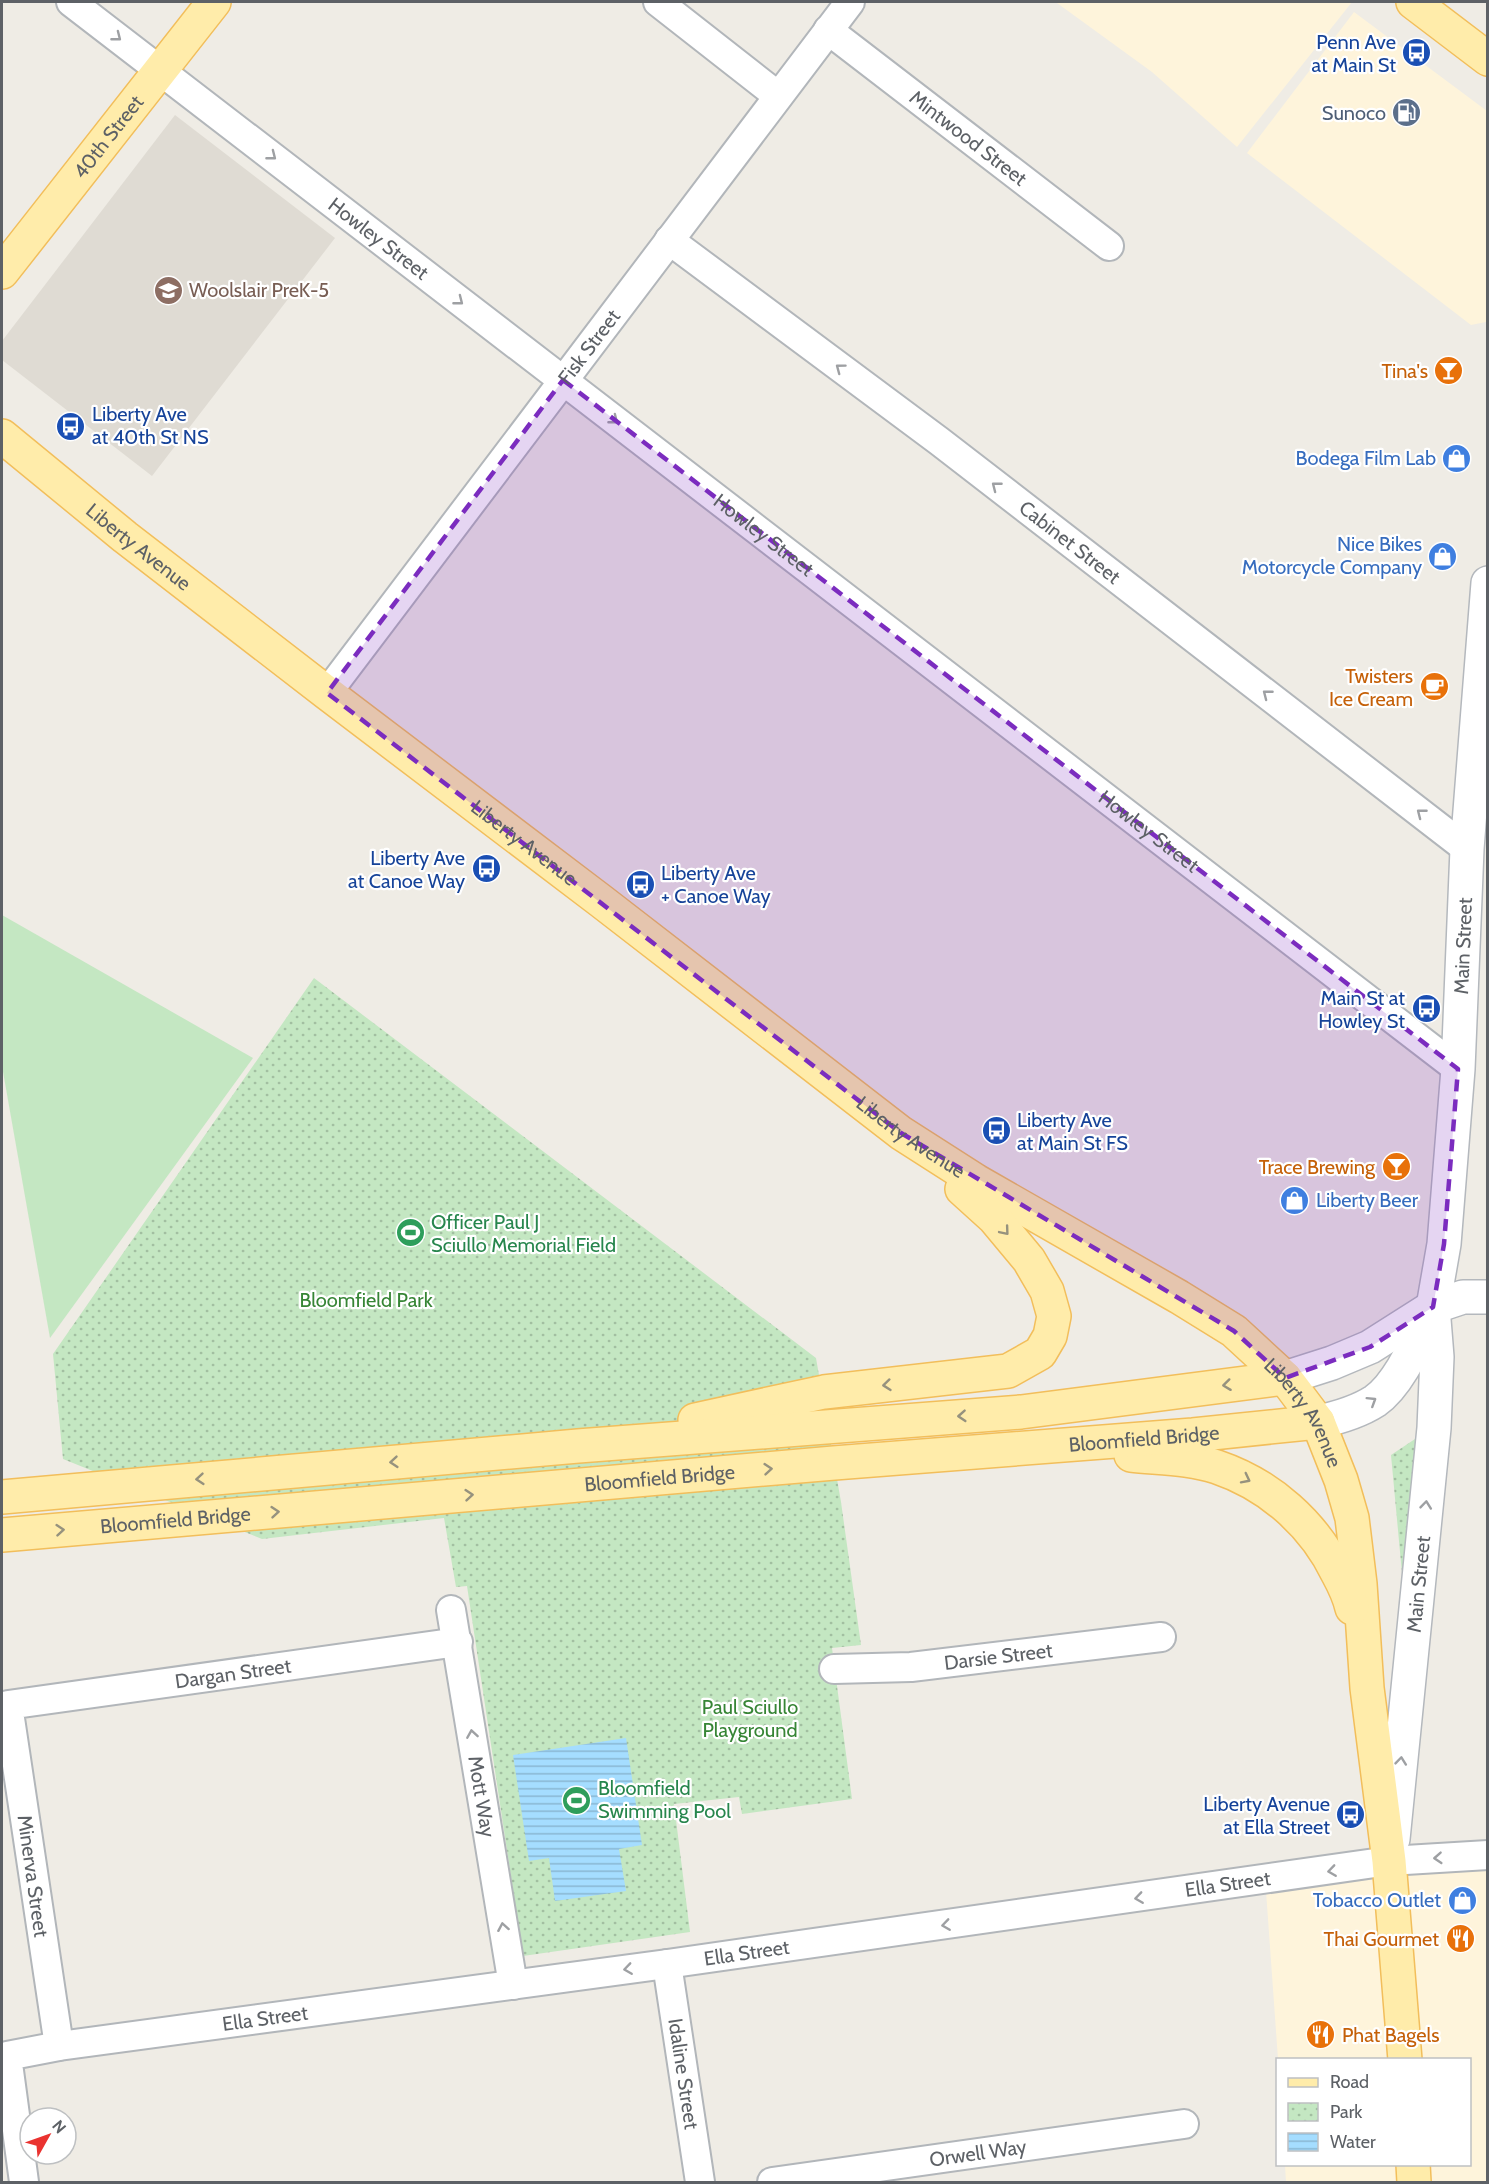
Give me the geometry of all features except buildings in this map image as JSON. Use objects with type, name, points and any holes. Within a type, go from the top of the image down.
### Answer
[{"type":"main road","name":"40th Street","points":[[2,272],[214,2]]},
{"type":"main road","points":[[1413,2],[1488,59]]},
{"type":"main road","name":"Liberty Avenue","points":[[2,436],[125,537],[602,901],[901,1133],[976,1181],[1234,1331],[1285,1378],[1318,1422],[1341,1480],[1352,1518],[1360,1584],[1367,1688],[1389,1861],[1405,2058]]},
{"type":"main road","name":"Main Street","points":[[1389,1861],[1434,1428],[1437,1357],[1433,1307],[1444,1244],[1458,1069],[1467,849],[1488,583]]},
{"type":"main road","points":[[578,1446],[824,1392],[1008,1371],[1040,1353],[1050,1336],[1054,1316],[1047,1291],[1029,1260],[994,1218],[901,1133]]},
{"type":"main road","points":[[1285,1378],[1332,1363],[1370,1347],[1433,1307],[1463,1297],[1488,1297]]},
{"type":"main road","name":"Main Street","points":[[1318,1422],[1342,1417],[1376,1400],[1396,1379],[1433,1307]]},
{"type":"main road","name":"Bloomfield Bridge","points":[[2,1497],[578,1446],[1021,1412],[1285,1378]]},
{"type":"main road","name":"Bloomfield Bridge","points":[[2,1535],[799,1466],[1051,1447],[1192,1449],[1318,1422]]},
{"type":"main road","points":[[1192,1449],[1215,1466],[1246,1478],[1275,1497],[1316,1535],[1332,1560],[1350,1596],[1367,1688]]},
{"type":"main road","points":[[1413,2166],[1414,2182]]},
{"type":"street","name":"Howley Street","points":[[71,2],[1458,1069]]},
{"type":"street","points":[[658,2],[778,96]]},
{"type":"street","name":"Fisk Street","points":[[327,693],[850,2]]},
{"type":"street","name":"Mintwood Street","points":[[828,30],[1109,246]]},
{"type":"street","name":"Cabinet Street","points":[[669,240],[939,441],[1467,849]]},
{"type":"street","name":"Mott Way","points":[[451,1610],[513,1984]]},
{"type":"street","name":"Darsie Street","points":[[834,1669],[911,1667],[1161,1637]]},
{"type":"street","name":"Dargan Street","points":[[8,1705],[458,1642]]},
{"type":"street","name":"Minerva Street","points":[[8,1705],[59,2046]]},
{"type":"street","name":"Ella Street","points":[[24,2182],[7,2056],[59,2046],[667,1964],[1389,1861],[1488,1855]]},
{"type":"street","name":"Idaline Street","points":[[667,1964],[700,2182]]},
{"type":"street","name":"Orwell Way","points":[[772,2182],[1184,2124]]},
{"type":"highlighted area","points":[[563,380],[1458,1069],[1444,1244],[1433,1307],[1370,1347],[1285,1378],[1234,1331],[901,1133],[327,693]]},
{"type":"shaded area","points":[[1058,2],[1352,2],[1237,147],[1152,72]]},
{"type":"shaded area","points":[[1354,12],[1487,111],[1486,322],[1471,325],[1247,153]]},
{"type":"shaded area","name":"Woolslair PreK-5","points":[[175,115],[335,238],[152,476],[2,360],[2,341]]},
{"type":"shaded area","points":[[1487,1864],[1487,2182],[1286,2182],[1285,2166],[1471,2166],[1471,2058],[1278,2058],[1266,1891]]},
{"type":"green space","points":[[2,915],[253,1058],[50,1338],[2,1066]]},
{"type":"green space","name":"Bloomfield Park","points":[[314,978],[816,1358],[841,1502],[861,1645],[832,1648],[852,1799],[742,1814],[739,1797],[674,1804],[690,1932],[523,1956],[467,1586],[456,1587],[444,1518],[262,1539],[63,1459],[53,1354]]},
{"type":"green space","points":[[1421,1435],[1407,1627],[1391,1455]]},
{"type":"water","name":"Bloomfield Swimming Pool","points":[[626,1738],[642,1845],[619,1849],[626,1891],[555,1901],[549,1858],[529,1861],[513,1755]]},
{"type":"place","name":"Penn Ave at Main St","points":[[1417,53]]},
{"type":"place","name":"Sunoco","points":[[1407,113]]},
{"type":"place","name":"Woolslair PreK-5","points":[[168,290]]},
{"type":"place","name":"Tina's","points":[[1449,371]]},
{"type":"place","name":"Liberty Ave at 40th St NS","points":[[71,426]]},
{"type":"place","name":"Bodega Film Lab","points":[[1457,458]]},
{"type":"place","name":"Nice Bikes Motorcycle Company","points":[[1443,556]]},
{"type":"place","name":"Twisters Ice Cream","points":[[1434,687]]},
{"type":"place","name":"Liberty Ave at Canoe Way","points":[[486,869]]},
{"type":"place","name":"Liberty Ave + Canoe Way","points":[[640,884]]},
{"type":"place","name":"Main St at Howley St","points":[[1426,1009]]},
{"type":"place","name":"Liberty Ave at Main St FS","points":[[996,1131]]},
{"type":"place","name":"Trace Brewing","points":[[1396,1167]]},
{"type":"place","name":"Liberty Beer","points":[[1295,1200]]},
{"type":"place","name":"Officer Paul J Sciullo Memorial Field","points":[[410,1233]]},
{"type":"place","name":"Bloomfield Swimming Pool","points":[[577,1800]]},
{"type":"place","name":"Liberty Avenue at Ella Street","points":[[1351,1815]]},
{"type":"place","name":"Tobacco Outlet","points":[[1462,1900]]},
{"type":"place","name":"Thai Gourmet","points":[[1460,1939]]},
{"type":"place","name":"Phat Bagels","points":[[1321,2035]]},
{"type":"park label","name":"Paul Sciullo Playground","points":[[750,1718]]}]
